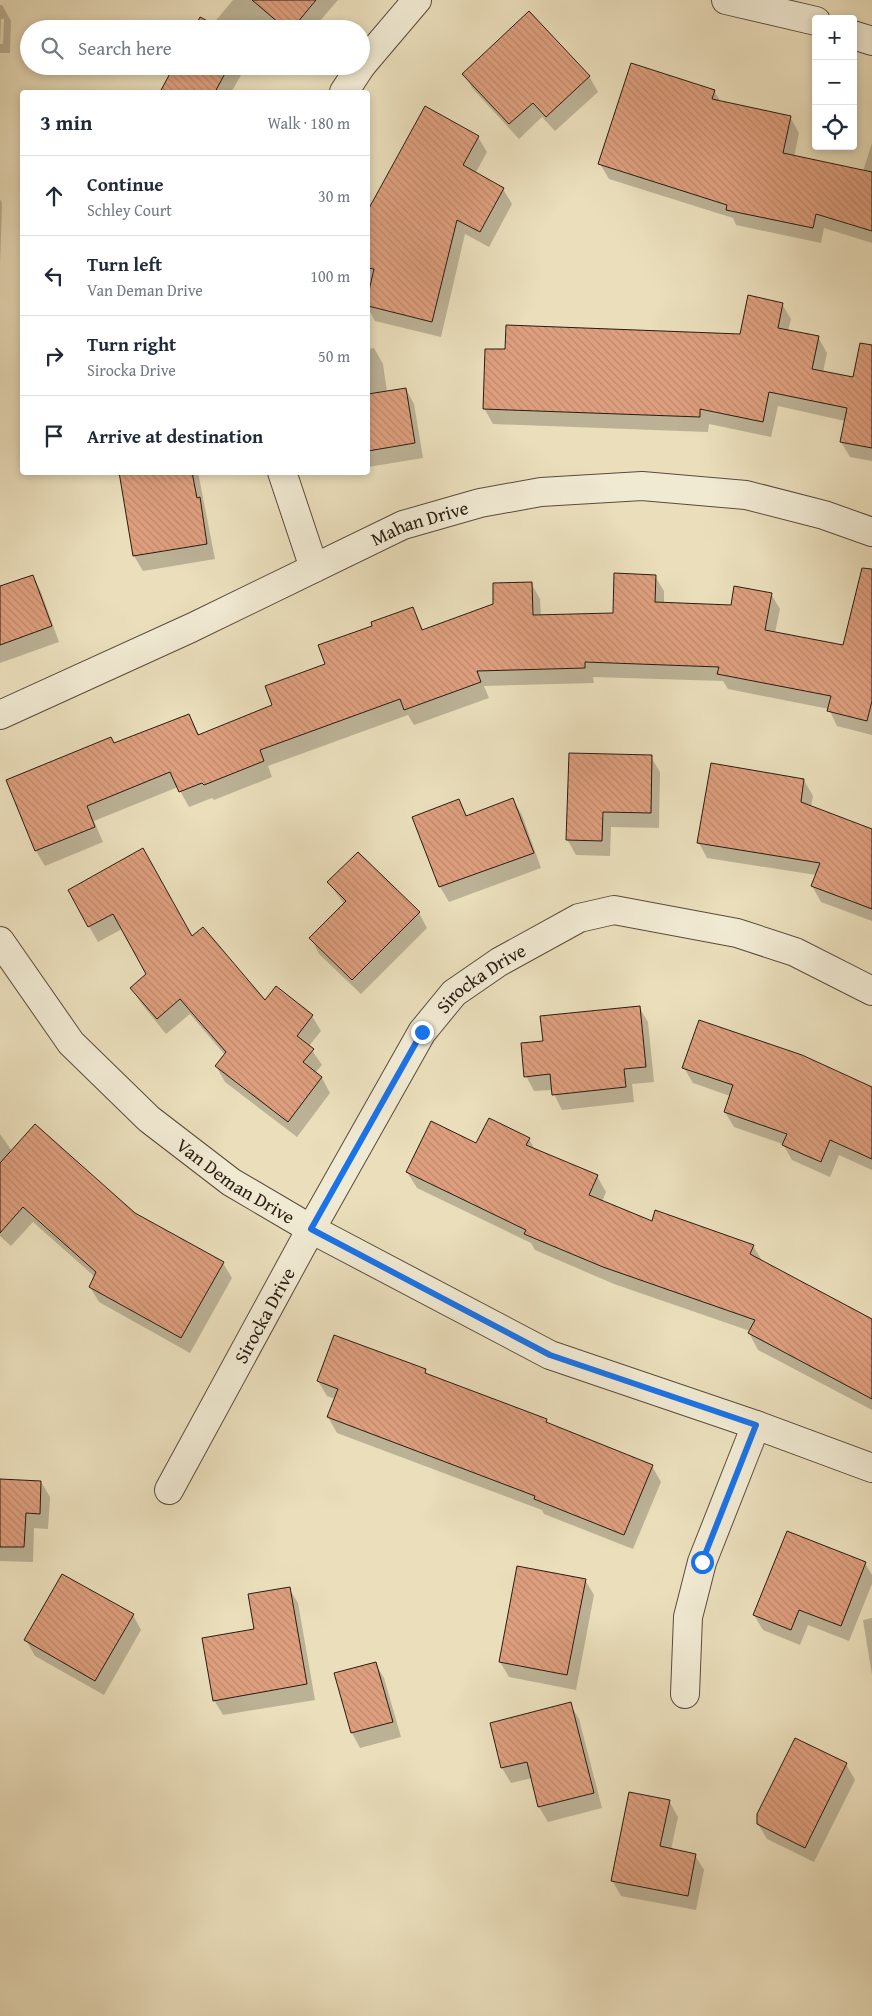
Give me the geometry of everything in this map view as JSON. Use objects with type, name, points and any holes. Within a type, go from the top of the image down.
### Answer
[{"type":"street","points":[[370,55],[417,0]]},
{"type":"street","points":[[726,0],[812,20]]},
{"type":"street","points":[[857,35],[872,41]]},
{"type":"street","points":[[345,90],[355,75]]},
{"type":"street","points":[[283,475],[314,568]]},
{"type":"street","name":"Mahan Drive","points":[[0,715],[191,628],[403,525],[480,502],[541,492],[642,486],[746,495],[824,514],[872,532]]},
{"type":"street","name":"Sirocka Drive","points":[[169,1490],[311,1229],[422,1032],[454,993],[499,962],[579,918],[614,910],[737,933],[795,952],[872,991]]},
{"type":"street","name":"Van Deman Drive","points":[[0,940],[71,1043],[150,1119],[231,1182],[311,1229],[550,1355],[756,1425],[872,1468]]},
{"type":"street","points":[[685,1694],[688,1617],[697,1580],[702,1562],[756,1425]]},
{"type":"building","points":[[252,0],[316,0],[299,20],[275,20]]},
{"type":"building","points":[[529,11],[590,76],[546,117],[533,103],[509,124],[462,74]]},
{"type":"building","points":[[631,63],[715,90],[712,99],[791,116],[783,153],[872,172],[872,231],[816,214],[813,228],[726,210],[727,205],[598,164]]},
{"type":"building","points":[[169,75],[224,75],[216,90],[161,90]]},
{"type":"building","points":[[425,106],[479,136],[463,165],[504,188],[480,232],[457,220],[432,322],[370,306],[370,286],[374,269],[370,268],[370,206]]},
{"type":"building","points":[[748,295],[783,303],[778,328],[819,336],[812,369],[853,377],[860,343],[872,345],[872,448],[840,442],[847,408],[769,392],[763,422],[700,409],[700,417],[483,409],[485,349],[505,349],[506,325],[740,334]]},
{"type":"building","points":[[406,388],[415,443],[370,451],[370,394]]},
{"type":"building","points":[[120,475],[193,475],[197,498],[200,497],[207,544],[133,556]]},
{"type":"building","points":[[862,568],[872,569],[872,701],[867,721],[827,711],[831,696],[717,674],[719,667],[585,662],[585,668],[477,671],[481,682],[404,710],[400,699],[260,750],[264,761],[204,785],[202,783],[179,792],[170,772],[87,806],[95,827],[35,851],[6,780],[111,737],[114,743],[189,714],[198,735],[272,705],[265,686],[325,664],[318,645],[372,626],[371,622],[413,607],[422,630],[493,604],[493,583],[532,582],[533,615],[613,613],[614,573],[656,575],[655,602],[731,605],[734,586],[772,593],[765,630],[843,645]]},
{"type":"building","points":[[33,575],[52,626],[0,645],[0,586]]},
{"type":"building","points":[[569,753],[652,755],[651,813],[603,812],[602,841],[566,840]]},
{"type":"building","points":[[711,763],[804,779],[801,802],[872,829],[872,909],[811,886],[820,863],[697,843]]},
{"type":"building","points":[[513,798],[534,853],[439,887],[412,817],[459,799],[466,816]]},
{"type":"building","points":[[143,848],[192,936],[203,927],[265,1000],[276,986],[313,1015],[297,1036],[314,1049],[303,1062],[322,1077],[288,1122],[215,1066],[226,1052],[180,999],[157,1019],[130,988],[146,974],[113,914],[88,927],[68,890]]},
{"type":"building","points":[[358,852],[420,912],[352,980],[309,938],[346,901],[327,882]]},
{"type":"building","points":[[640,1006],[646,1067],[624,1069],[626,1087],[552,1095],[550,1074],[524,1077],[521,1043],[543,1041],[540,1016]]},
{"type":"building","points":[[699,1020],[802,1055],[872,1087],[872,1159],[830,1140],[821,1162],[782,1145],[787,1134],[724,1112],[733,1085],[682,1068]]},
{"type":"building","points":[[489,1118],[530,1138],[526,1145],[598,1175],[589,1195],[652,1221],[655,1210],[754,1245],[750,1254],[872,1319],[872,1399],[748,1333],[755,1320],[603,1267],[524,1234],[526,1230],[406,1172],[431,1121],[476,1143]]},
{"type":"building","points":[[35,1124],[135,1213],[224,1262],[181,1338],[89,1287],[96,1272],[23,1207],[0,1233],[0,1163]]},
{"type":"building","points":[[334,1335],[426,1369],[425,1373],[547,1419],[546,1422],[653,1465],[624,1535],[534,1499],[535,1496],[327,1417],[338,1389],[317,1381]]},
{"type":"building","points":[[0,1479],[41,1481],[40,1514],[26,1513],[24,1547],[0,1547]]},
{"type":"building","points":[[787,1531],[866,1562],[841,1626],[799,1610],[791,1630],[753,1615]]},
{"type":"building","points":[[517,1566],[586,1579],[567,1675],[499,1662]]},
{"type":"building","points":[[62,1574],[134,1614],[95,1681],[24,1640]]},
{"type":"building","points":[[290,1587],[307,1684],[213,1701],[202,1638],[254,1629],[248,1594]]},
{"type":"building","points":[[376,1662],[393,1722],[351,1733],[334,1673]]},
{"type":"building","points":[[571,1702],[594,1793],[538,1807],[527,1762],[501,1768],[490,1723]]},
{"type":"building","points":[[795,1738],[847,1763],[805,1848],[757,1824],[757,1814]]},
{"type":"building","points":[[629,1792],[670,1800],[660,1846],[696,1854],[688,1896],[611,1881]]},
{"type":"route","points":[[422,1032],[311,1229],[550,1355],[756,1425],[702,1562]]}]
